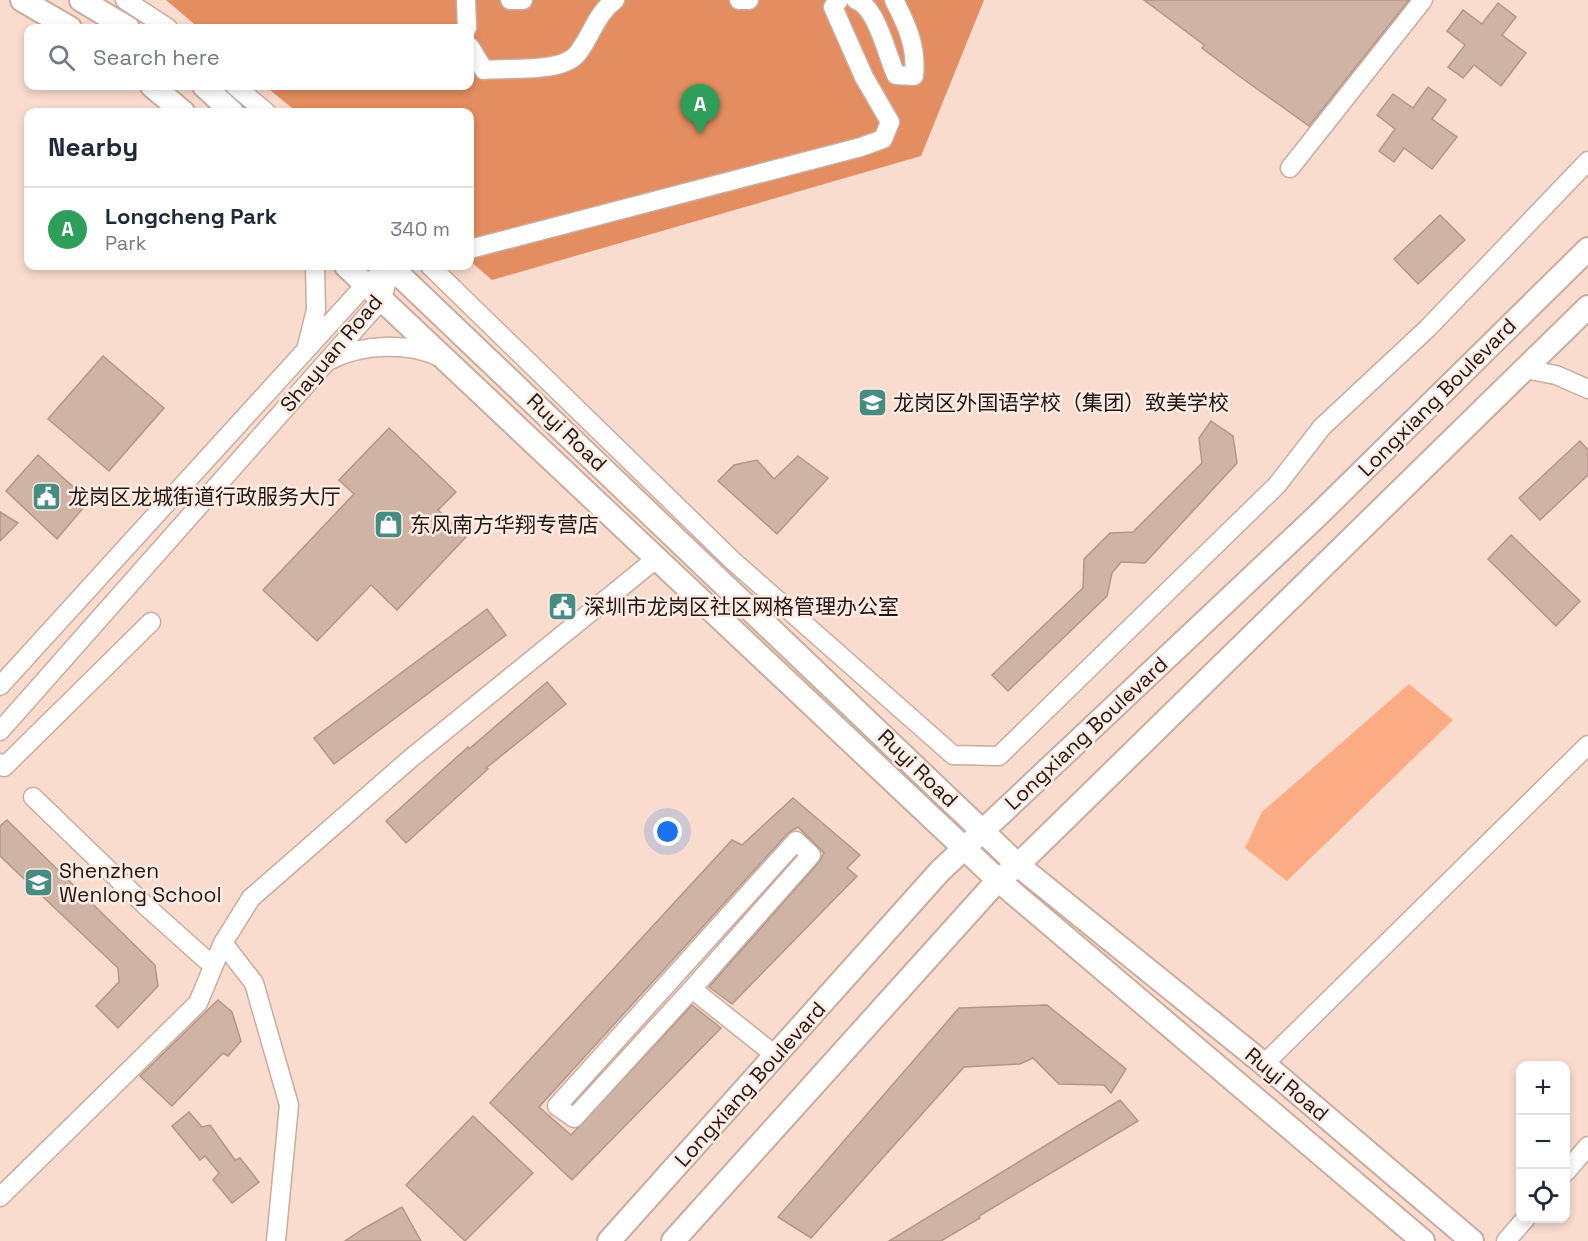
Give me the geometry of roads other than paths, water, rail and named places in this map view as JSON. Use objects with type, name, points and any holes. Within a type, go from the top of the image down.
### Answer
[{"type":"main road","points":[[22,0],[63,24]]},
{"type":"main road","points":[[81,0],[121,24]]},
{"type":"main road","points":[[157,90],[178,108]]},
{"type":"main road","points":[[208,90],[228,108]]},
{"type":"main road","name":"Longxiang Boulevard","points":[[609,1241],[932,879],[1316,516],[1588,249]]},
{"type":"main road","name":"Ruyi Road","points":[[350,270],[998,880],[1423,1241]]},
{"type":"main road","name":"Ruyi Road","points":[[395,270],[1018,865],[1264,1064],[1472,1241]]},
{"type":"main road","name":"Longxiang Boulevard","points":[[673,1241],[998,880],[1018,865],[1588,307]]},
{"type":"street","points":[[124,0],[162,24]]},
{"type":"street","points":[[466,0],[467,24]]},
{"type":"street","points":[[510,0],[523,0]]},
{"type":"street","points":[[474,54],[484,70],[557,66],[577,55],[603,9],[615,0]]},
{"type":"street","points":[[739,0],[749,0]]},
{"type":"street","points":[[474,248],[843,152],[883,139],[890,122],[843,33],[833,7],[839,0]]},
{"type":"street","points":[[856,0],[861,2],[877,22],[883,45],[896,75],[914,76],[916,57],[909,29],[894,0]]},
{"type":"street","points":[[1290,168],[1423,0]]},
{"type":"street","points":[[240,90],[261,108]]},
{"type":"street","points":[[434,270],[732,560],[953,755],[999,756],[1277,485],[1322,426],[1428,328],[1588,161]]},
{"type":"street","points":[[306,350],[316,310],[315,270]]},
{"type":"street","name":"Shayuan Road","points":[[0,731],[326,362],[388,270]]},
{"type":"street","name":"Shayuan Road","points":[[0,686],[306,350],[374,291]]},
{"type":"street","points":[[326,362],[354,351],[392,347],[429,352],[447,360]]},
{"type":"street","points":[[1525,369],[1556,375],[1588,389]]},
{"type":"street","points":[[0,1197],[198,1003],[223,943],[251,898],[410,759],[657,558]]},
{"type":"street","points":[[0,763],[4,767],[151,622]]},
{"type":"street","points":[[1264,1064],[1588,745]]},
{"type":"street","points":[[33,797],[147,907],[213,966]]},
{"type":"street","points":[[796,841],[811,855],[692,988],[574,1118],[557,1106],[796,841]]},
{"type":"street","points":[[223,943],[254,982],[289,1105],[276,1241]]},
{"type":"street","points":[[692,988],[775,1055]]},
{"type":"street","points":[[1569,1169],[1588,1146]]},
{"type":"street","points":[[1506,1241],[1522,1223]]},
{"type":"place","name":"Longcheng Park","points":[[700,134]]},
{"type":"place","name":"龙岗区外国语学校（集团）致美学校","points":[[872,402]]},
{"type":"place","name":"龙岗区龙城街道行政服务大厅","points":[[47,496]]},
{"type":"place","name":"东风南方华翔专营店","points":[[389,524]]},
{"type":"place","name":"深圳市龙岗区社区网格管理办公室","points":[[563,606]]},
{"type":"place","name":"Shenzhen Wenlong School","points":[[38,882]]}]
